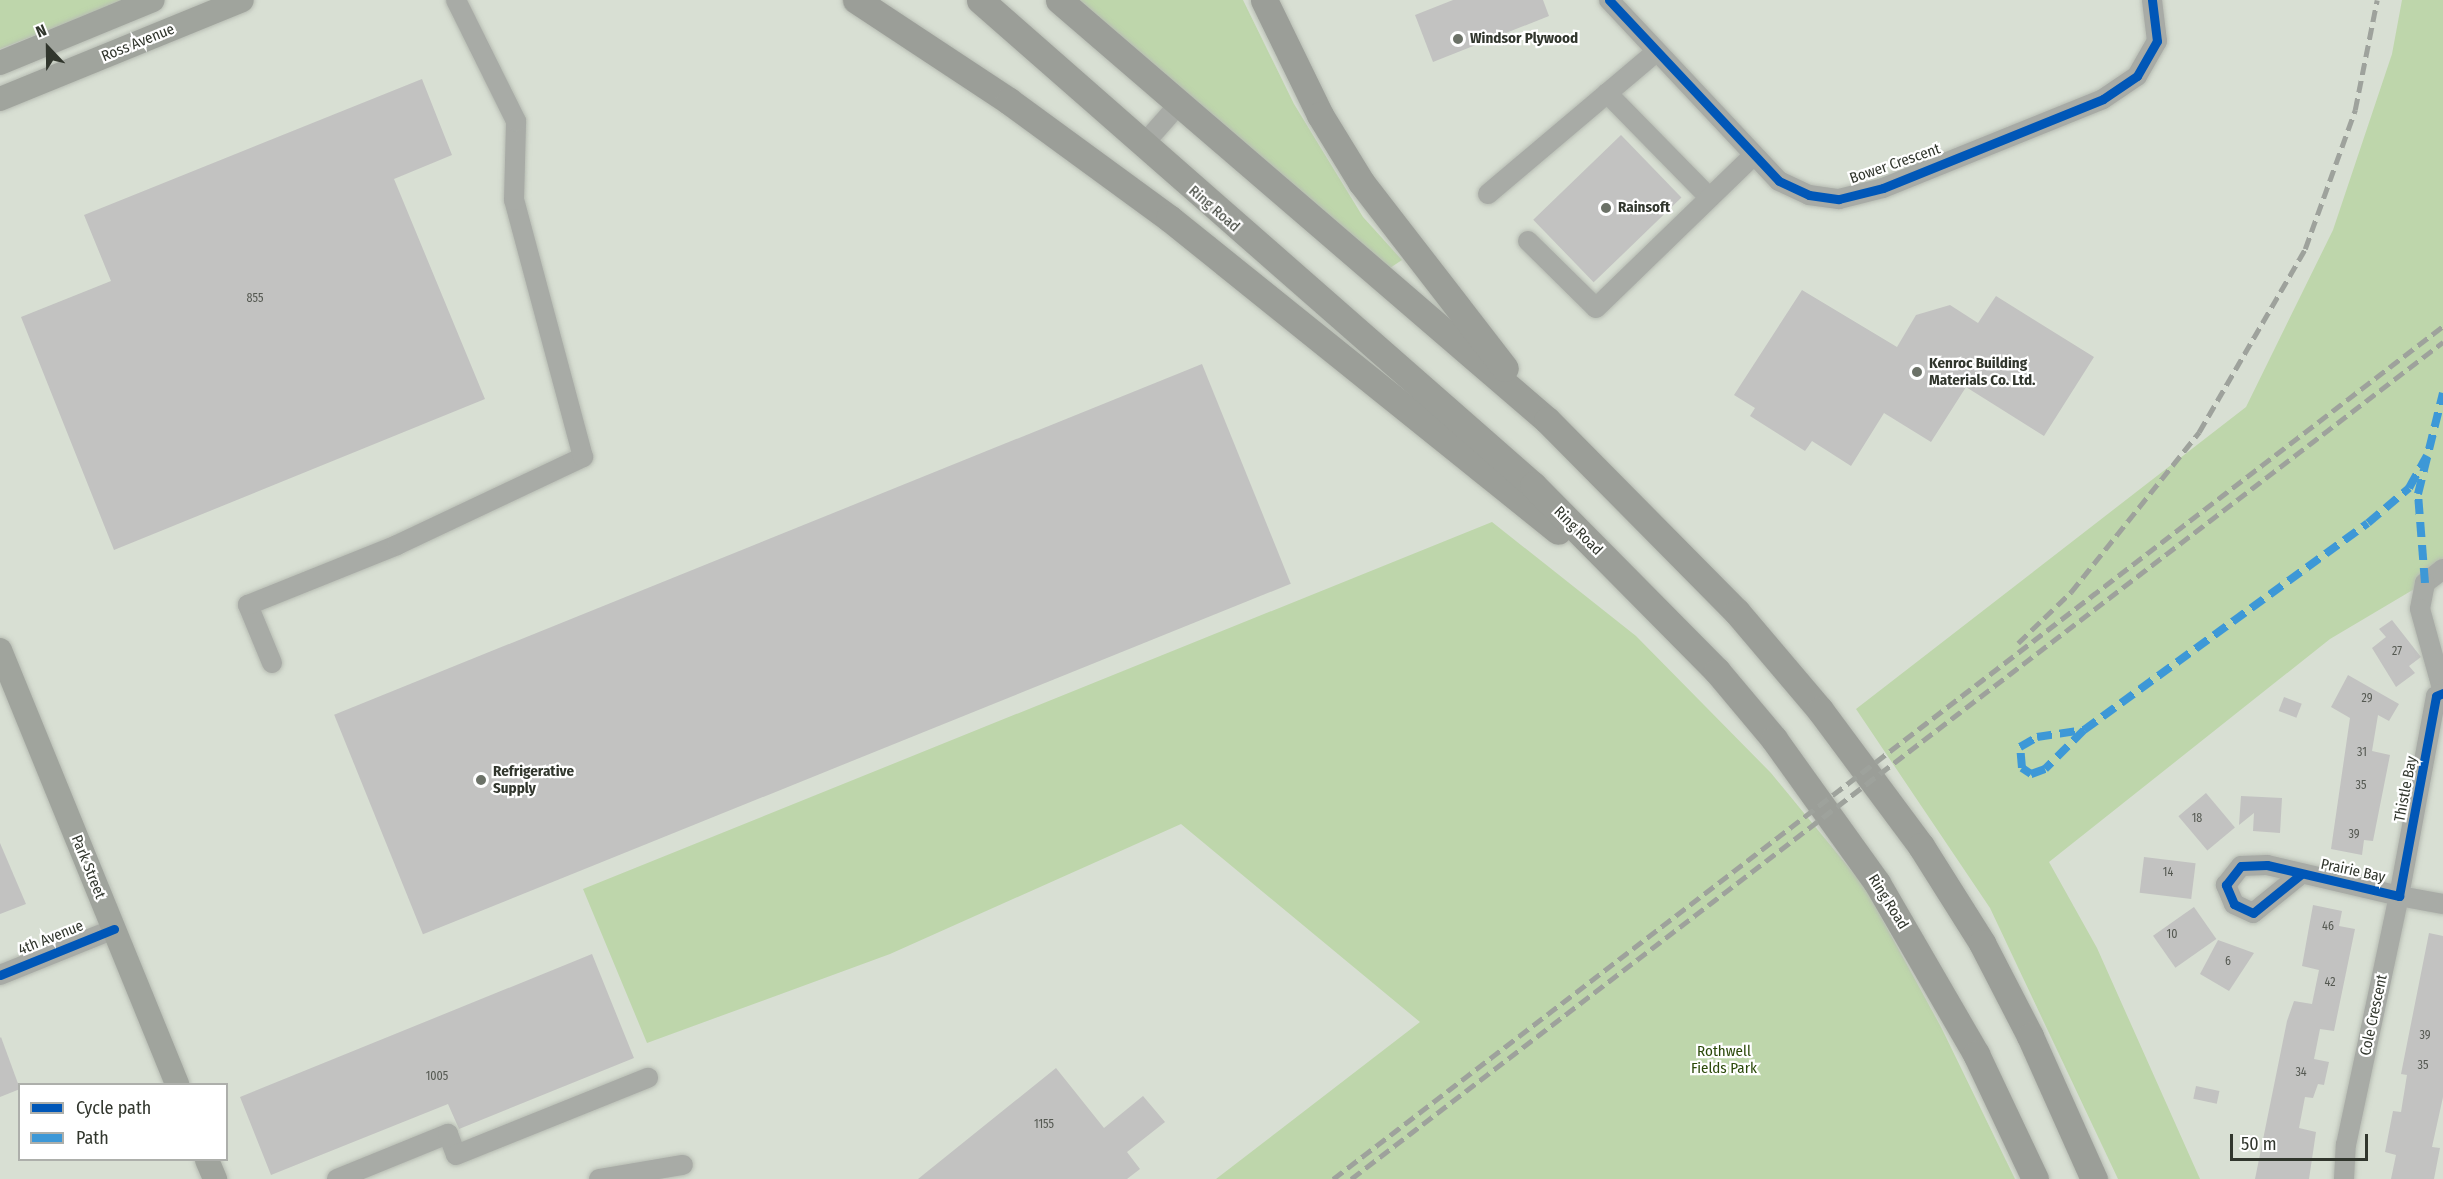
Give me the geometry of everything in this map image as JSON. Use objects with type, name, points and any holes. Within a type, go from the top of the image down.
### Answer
[{"type":"highway","points":[[856,0],[1009,101],[1169,218],[1656,610]]},
{"type":"highway","name":"Ring Road","points":[[980,0],[1142,146],[1533,485],[1656,610],[1774,739],[1877,883],[1976,1054],[2035,1179]]},
{"type":"highway","points":[[1059,0],[1547,420],[1737,612],[1820,710],[1922,846],[2030,1035],[2094,1179]]},
{"type":"highway","points":[[1263,0],[1320,115],[1361,182],[1547,420]]},
{"type":"main road","points":[[0,63],[153,0]]},
{"type":"main road","name":"Ross Avenue","points":[[0,99],[242,0]]},
{"type":"main road","name":"Park Street","points":[[0,650],[177,1083]]},
{"type":"main road","points":[[207,1161],[215,1179]]},
{"type":"street","points":[[272,663],[248,605],[397,545],[584,457],[514,200],[516,121],[456,0]]},
{"type":"street","name":"Bower Crescent","points":[[1609,0],[1654,53],[1752,157],[1779,181],[1809,195],[1839,199],[1883,188],[2103,99],[2137,76],[2157,41],[2152,0]]},
{"type":"street","points":[[1488,194],[1654,53]]},
{"type":"street","points":[[1606,93],[1708,197]]},
{"type":"street","points":[[1142,146],[1179,104]]},
{"type":"street","points":[[1528,241],[1596,308],[1708,197],[1752,157]]},
{"type":"street","points":[[2443,569],[2425,584],[2420,609],[2443,692]]},
{"type":"street","name":"Thistle Bay","points":[[2399,896],[2435,756],[2436,696],[2443,692]]},
{"type":"street","name":"Prairie Bay","points":[[2300,875],[2399,896]]},
{"type":"street","points":[[2399,896],[2443,904]]},
{"type":"street","name":"Cole Crescent","points":[[2344,1179],[2346,1145],[2399,896]]},
{"type":"street","name":"4th Avenue","points":[[0,975],[114,929]]},
{"type":"street","points":[[338,1179],[448,1134],[456,1155],[648,1078]]},
{"type":"street","points":[[599,1179],[683,1165]]},
{"type":"green space","points":[[0,0],[124,0],[0,49]]},
{"type":"green space","points":[[1079,0],[1243,0],[1294,104],[1363,217],[1402,260],[1390,268]]},
{"type":"green space","points":[[2402,0],[2443,0],[2443,572],[2330,639],[2049,862],[2097,948],[2200,1179],[2118,1179],[1990,908],[1856,709],[2246,407],[2333,230],[2392,54]]},
{"type":"green space","name":"Rothwell Fields Park","points":[[1492,522],[1636,636],[1771,773],[1864,886],[1941,1027],[2015,1179],[1216,1179],[1420,1022],[1181,824],[890,954],[647,1043],[583,889]]},
{"type":"building","name":"Windsor Plywood","points":[[1453,0],[1543,0],[1549,16],[1433,62],[1415,15]]},
{"type":"building","points":[[422,79],[452,155],[394,179],[485,399],[114,550],[21,317],[111,281],[84,215]]},
{"type":"building","name":"Rainsoft","points":[[1621,135],[1681,198],[1594,282],[1533,220]]},
{"type":"building","name":"Kenroc Building Materials Co. Ltd.","points":[[1802,290],[1897,347],[1916,315],[1950,305],[1978,323],[1996,296],[2094,357],[2044,436],[1966,387],[1931,442],[1884,413],[1851,466],[1812,441],[1805,451],[1750,416],[1755,408],[1734,395]]},
{"type":"building","points":[[1202,364],[1291,584],[423,934],[334,715]]},
{"type":"building","points":[[2392,620],[2421,657],[2409,666],[2415,673],[2396,687],[2372,648],[2386,637],[2379,629]]},
{"type":"building","points":[[2348,675],[2399,704],[2389,721],[2378,715],[2372,751],[2390,755],[2373,841],[2364,840],[2362,855],[2331,849],[2350,718],[2331,707]]},
{"type":"building","points":[[2284,697],[2302,704],[2296,718],[2279,711]]},
{"type":"building","points":[[2206,793],[2235,827],[2207,851],[2178,816]]},
{"type":"building","points":[[2241,796],[2282,798],[2280,833],[2253,831],[2254,813],[2239,825]]},
{"type":"building","points":[[0,843],[26,904],[0,914]]},
{"type":"building","points":[[2144,857],[2196,863],[2191,899],[2140,893]]},
{"type":"building","points":[[2313,905],[2342,911],[2339,926],[2355,929],[2334,1031],[2320,1029],[2314,1059],[2329,1062],[2324,1085],[2318,1084],[2313,1098],[2305,1097],[2299,1128],[2316,1132],[2309,1179],[2255,1179],[2287,1021],[2294,1001],[2312,1004],[2319,970],[2302,966]]},
{"type":"building","points":[[2194,907],[2216,939],[2175,968],[2153,936]]},
{"type":"building","points":[[2429,933],[2443,936],[2443,1097],[2432,1147],[2440,1148],[2434,1179],[2391,1179],[2396,1155],[2385,1152],[2393,1111],[2401,1112],[2407,1075],[2401,1074]]},
{"type":"building","points":[[2218,940],[2254,953],[2229,991],[2200,974]]},
{"type":"building","points":[[592,954],[634,1058],[459,1129],[448,1104],[271,1175],[240,1097]]},
{"type":"building","points":[[0,1038],[18,1084],[18,1090],[0,1097]]},
{"type":"building","points":[[1056,1068],[1104,1128],[1143,1096],[1165,1122],[1127,1152],[1140,1169],[1127,1179],[918,1179]]},
{"type":"building","points":[[2196,1086],[2219,1091],[2217,1104],[2193,1099]]},
{"type":"railway","points":[[2018,643],[2071,592],[2199,432],[2305,249],[2355,110],[2377,0]]},
{"type":"railway","points":[[1333,1179],[2443,326]]},
{"type":"railway","points":[[1351,1179],[2443,342]]},
{"type":"marked path","points":[[2425,583],[2418,494],[2443,393]]},
{"type":"marked path","points":[[2084,730],[2045,769],[2031,774],[2022,768],[2020,747],[2037,737],[2084,730],[2368,523],[2409,488],[2427,456]]},
{"type":"cycle path","points":[[1609,0],[1779,181],[1809,195],[1839,199],[1883,188],[2103,99],[2137,76],[2157,41],[2152,0]]},
{"type":"cycle path","points":[[2300,875],[2253,913],[2234,904],[2226,885],[2241,866],[2267,865],[2399,896],[2436,696],[2443,693]]},
{"type":"cycle path","points":[[0,975],[114,929]]},
{"type":"place","name":"Windsor Plywood","points":[[1458,39]]},
{"type":"place","name":"Rainsoft","points":[[1606,208]]},
{"type":"place","name":"Kenroc Building Materials Co. Ltd.","points":[[1917,372]]},
{"type":"place","name":"Refrigerative Supply","points":[[481,780]]}]
